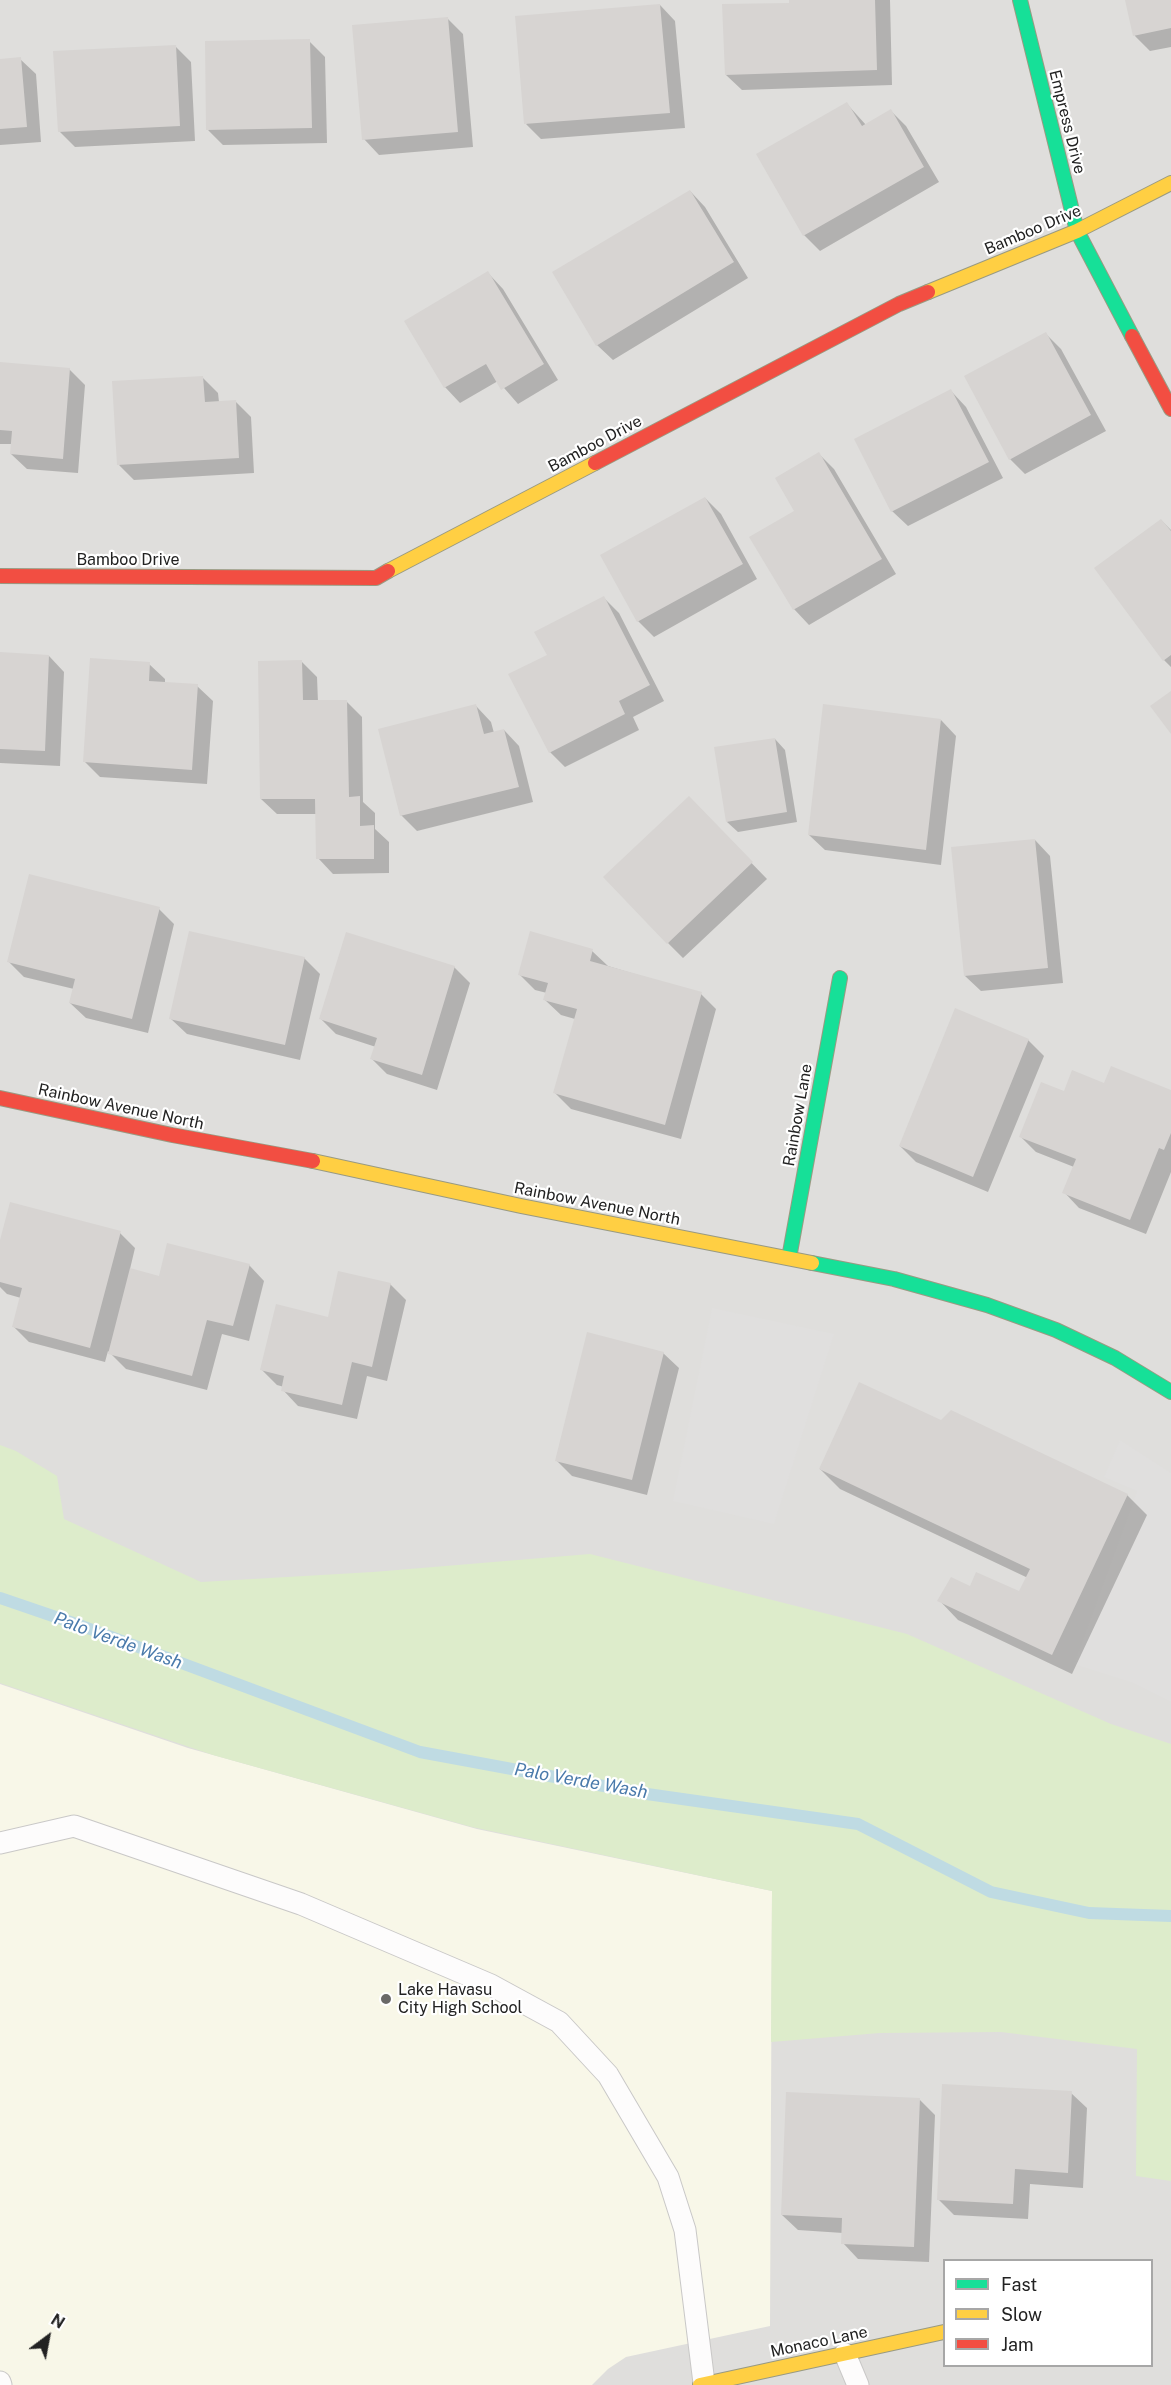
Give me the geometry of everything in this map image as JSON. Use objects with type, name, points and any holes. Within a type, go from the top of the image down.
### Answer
[{"type":"street","name":"Empress Drive","points":[[1020,0],[1077,231],[1171,409]]},
{"type":"street","name":"Bamboo Drive","points":[[0,576],[376,578],[899,304],[1077,231],[1171,183]]},
{"type":"street","name":"Rainbow Lane","points":[[789,1258],[840,978]]},
{"type":"street","name":"Rainbow Avenue North","points":[[0,1098],[172,1135],[316,1161],[521,1206],[894,1279],[997,1309],[1066,1335],[1115,1358],[1171,1392]]},
{"type":"street","name":"Monaco Lane","points":[[702,2384],[943,2332]]},
{"type":"lane","points":[[0,1843],[74,1826],[301,1904],[491,1984],[559,2022],[608,2075],[668,2177],[685,2230],[702,2384]]},
{"type":"lane","points":[[845,2354],[858,2385]]},
{"type":"shaded area","points":[[0,0],[1171,0],[1171,2385],[0,2385]]},
{"type":"shaded area","points":[[712,1308],[834,1334],[774,1524],[673,1501]]},
{"type":"shaded area","points":[[1120,1440],[1171,1473],[1171,1702],[1131,1682],[1074,1664],[1137,1491],[1104,1477]]},
{"type":"shaded area","name":"Lake Havasu City High School","points":[[0,1684],[188,1748],[477,1829],[772,1891],[770,2326],[626,2357],[608,2369],[592,2385],[0,2385]]},
{"type":"green space","points":[[0,1445],[16,1451],[57,1476],[64,1519],[201,1582],[373,1572],[590,1554],[907,1634],[1111,1724],[1171,1744],[1171,2181],[1136,2176],[1137,2049],[1001,2032],[880,2033],[771,2042],[772,1891],[472,1827],[213,1755],[0,1683]]},
{"type":"building","points":[[789,0],[875,0],[877,70],[725,75],[722,4],[789,3]]},
{"type":"building","points":[[1125,0],[1171,0],[1171,28],[1133,36]]},
{"type":"building","points":[[660,4],[670,113],[524,124],[515,16]]},
{"type":"building","points":[[448,17],[458,132],[362,140],[352,25]]},
{"type":"building","points":[[310,39],[312,128],[206,130],[205,41]]},
{"type":"building","points":[[176,45],[180,126],[58,132],[53,51]]},
{"type":"building","points":[[21,57],[27,127],[0,129],[0,59]]},
{"type":"building","points":[[847,102],[862,126],[891,109],[924,167],[803,236],[756,154]]},
{"type":"building","points":[[690,190],[734,262],[596,346],[552,272]]},
{"type":"building","points":[[488,271],[544,364],[501,390],[486,364],[444,388],[404,321]]},
{"type":"building","points":[[1046,332],[1091,415],[1009,460],[964,376]]},
{"type":"building","points":[[0,362],[70,368],[63,459],[10,454],[12,431],[0,430]]},
{"type":"building","points":[[203,376],[205,402],[236,400],[239,458],[117,465],[112,381]]},
{"type":"building","points":[[951,389],[989,462],[891,512],[854,439]]},
{"type":"building","points":[[819,452],[882,559],[793,610],[749,537],[794,511],[775,478]]},
{"type":"building","points":[[705,497],[743,564],[637,622],[600,555]]},
{"type":"building","points":[[1161,519],[1171,531],[1171,655],[1163,661],[1094,568]]},
{"type":"building","points":[[604,596],[650,685],[619,701],[625,714],[549,753],[508,674],[547,655],[534,632]]},
{"type":"building","points":[[0,652],[49,655],[45,751],[0,749]]},
{"type":"building","points":[[90,658],[150,662],[149,681],[198,684],[192,770],[83,762]]},
{"type":"building","points":[[302,660],[303,700],[347,700],[349,797],[360,796],[360,826],[374,825],[374,859],[316,859],[315,799],[260,799],[258,661]]},
{"type":"building","points":[[1171,691],[1171,734],[1150,706]]},
{"type":"building","points":[[476,704],[484,734],[504,729],[519,787],[400,816],[378,729]]},
{"type":"building","points":[[823,704],[941,719],[926,850],[808,835]]},
{"type":"building","points":[[775,738],[787,812],[726,822],[714,747]]},
{"type":"building","points":[[689,796],[753,862],[667,944],[603,877]]},
{"type":"building","points":[[1035,839],[1048,968],[964,976],[951,847]]},
{"type":"building","points":[[29,874],[160,907],[132,1019],[69,1003],[75,979],[7,962]]},
{"type":"building","points":[[189,931],[305,957],[285,1045],[169,1019]]},
{"type":"building","points":[[530,931],[593,949],[590,961],[702,992],[665,1125],[553,1093],[577,1009],[543,1000],[548,983],[518,975]]},
{"type":"building","points":[[346,932],[455,966],[422,1075],[370,1059],[377,1038],[319,1019]]},
{"type":"building","points":[[955,1008],[1029,1039],[973,1177],[899,1146]]},
{"type":"building","points":[[1111,1066],[1171,1090],[1171,1133],[1164,1150],[1159,1148],[1130,1220],[1062,1193],[1076,1159],[1019,1137],[1041,1082],[1064,1091],[1072,1070],[1104,1083]]},
{"type":"building","points":[[10,1202],[121,1231],[90,1348],[12,1327],[22,1288],[0,1282],[0,1240]]},
{"type":"building","points":[[167,1243],[250,1264],[233,1326],[207,1320],[192,1376],[108,1354],[130,1268],[159,1276]]},
{"type":"building","points":[[338,1271],[391,1283],[372,1367],[352,1362],[342,1405],[281,1391],[284,1376],[260,1370],[276,1304],[328,1317]]},
{"type":"building","points":[[587,1332],[664,1352],[632,1480],[555,1461]]},
{"type":"building","points":[[859,1382],[941,1420],[951,1410],[1128,1494],[1052,1655],[937,1601],[951,1577],[970,1586],[976,1572],[1019,1591],[1030,1569],[819,1469]]},
{"type":"building","points":[[942,2084],[1072,2091],[1068,2173],[1015,2169],[1013,2204],[937,2200]]},
{"type":"building","points":[[786,2092],[920,2098],[914,2247],[841,2244],[842,2218],[781,2215]]},
{"type":"waterway","name":"Palo Verde Wash","points":[[0,1598],[82,1626],[420,1752],[647,1794],[858,1824],[991,1892],[1089,1913],[1171,1916]]},
{"type":"traffic: fast","points":[[1020,0],[1077,231],[1132,336]]},
{"type":"traffic: fast","points":[[789,1258],[840,978]]},
{"type":"traffic: fast","points":[[812,1263],[894,1279],[987,1305],[1056,1330],[1115,1358],[1171,1392]]},
{"type":"traffic: slow","points":[[928,292],[1077,231],[1171,183]]},
{"type":"traffic: slow","points":[[388,571],[595,463]]},
{"type":"traffic: slow","points":[[313,1161],[521,1206],[812,1263]]},
{"type":"traffic: slow","points":[[700,2385],[943,2332]]},
{"type":"traffic: jam","points":[[595,463],[899,304],[928,292]]},
{"type":"traffic: jam","points":[[1132,336],[1171,409]]},
{"type":"traffic: jam","points":[[0,576],[376,578],[388,571]]},
{"type":"traffic: jam","points":[[0,1098],[172,1135],[313,1161]]},
{"type":"place","name":"Lake Havasu City High School","points":[[386,1999]]}]
